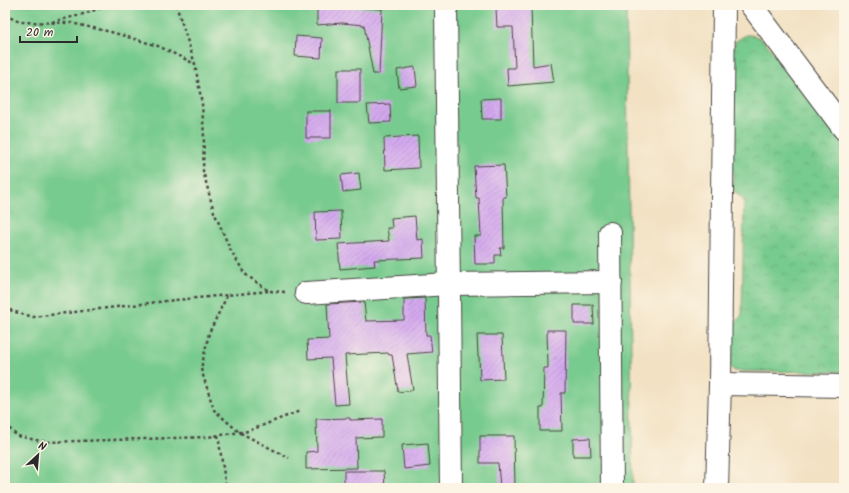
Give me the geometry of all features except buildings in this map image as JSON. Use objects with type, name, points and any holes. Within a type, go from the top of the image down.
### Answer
[{"type":"street","points":[[446,5],[451,488]]},
{"type":"street","points":[[717,488],[720,384],[724,5]]},
{"type":"street","points":[[751,5],[844,129]]},
{"type":"street","points":[[610,233],[612,488]]},
{"type":"street","points":[[306,293],[448,284],[611,282]]},
{"type":"street","points":[[720,384],[844,386]]},
{"type":"path","points":[[46,23],[80,15],[110,5]]},
{"type":"path","points":[[176,5],[195,64],[202,104],[204,137],[203,171],[214,212],[230,249],[245,274],[269,291]]},
{"type":"path","points":[[5,15],[20,22],[71,23],[111,32],[158,46],[195,64]]},
{"type":"path","points":[[5,306],[12,311],[33,317],[269,291],[306,293]]},
{"type":"path","points":[[227,295],[209,333],[201,370],[214,410],[239,432],[289,458]]},
{"type":"path","points":[[5,424],[17,436],[46,442],[199,437],[248,431],[300,411]]},
{"type":"path","points":[[218,435],[226,488]]},
{"type":"green space","points":[[5,5],[626,5],[633,488],[5,488]]},
{"type":"green space","points":[[746,35],[752,35],[762,39],[766,43],[844,145],[844,372],[735,371],[730,367],[730,329],[742,315],[744,200],[733,190],[731,51],[736,41]]}]
